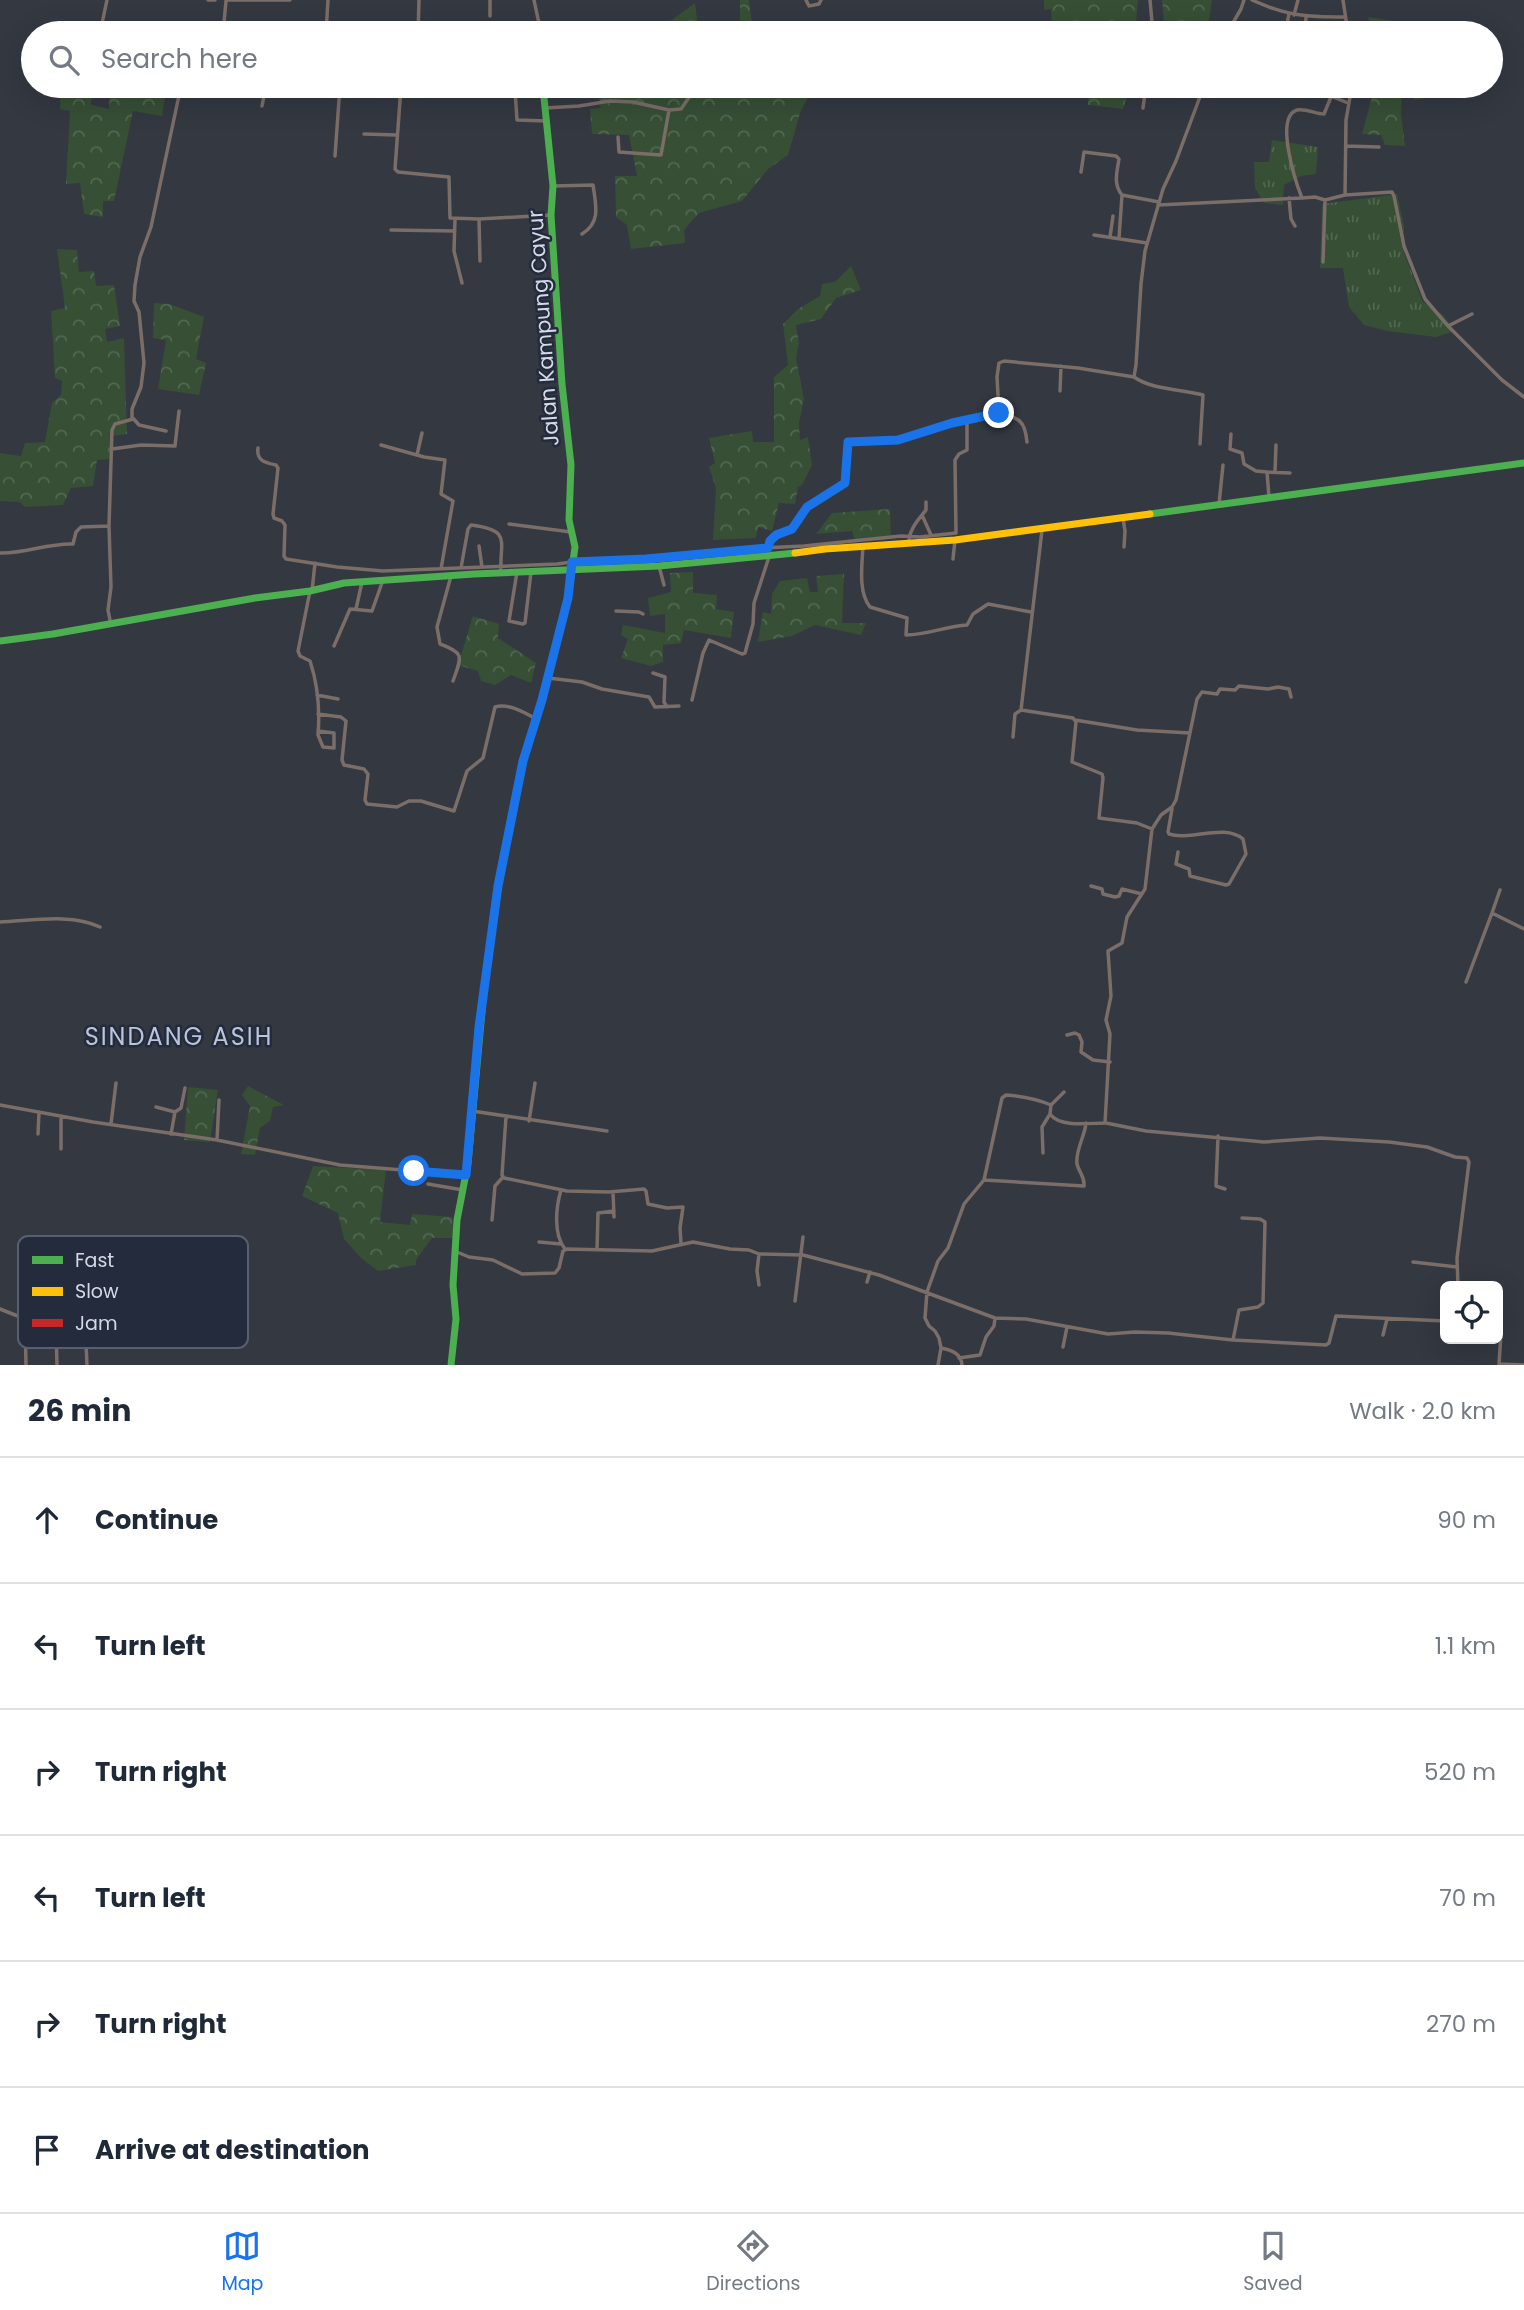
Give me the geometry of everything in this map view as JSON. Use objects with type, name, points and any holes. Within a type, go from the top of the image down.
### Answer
[{"type":"street","points":[[102,21],[107,0]]},
{"type":"street","points":[[208,0],[215,0]]},
{"type":"street","points":[[224,21],[226,0],[290,0]]},
{"type":"street","points":[[327,21],[328,0]]},
{"type":"street","points":[[418,21],[419,0]]},
{"type":"street","points":[[489,0],[490,16]]},
{"type":"street","points":[[534,0],[538,21]]},
{"type":"street","points":[[806,0],[809,6],[819,4],[821,0]]},
{"type":"street","points":[[1150,0],[1152,21]]},
{"type":"street","points":[[1234,21],[1244,0]]},
{"type":"street","points":[[1252,0],[1291,15],[1344,17]]},
{"type":"street","points":[[1289,21],[1298,0]]},
{"type":"street","points":[[1343,0],[1345,21]]},
{"type":"street","points":[[133,419],[132,409],[140,392],[144,363],[139,312],[134,301],[135,285],[140,257],[151,227],[178,98]]},
{"type":"street","points":[[262,106],[263,98]]},
{"type":"street","points":[[335,156],[339,98]]},
{"type":"street","points":[[400,98],[396,170],[449,177],[450,218],[551,215]]},
{"type":"street","points":[[516,98],[517,120],[547,121]]},
{"type":"street","name":"Jalan Kampung Cayur","points":[[451,1365],[456,1319],[453,1285],[457,1220],[466,1175],[479,1027],[498,886],[523,761],[548,678],[570,588],[575,547],[569,520],[570,465],[562,384],[551,215],[552,186],[544,98]]},
{"type":"street","points":[[545,107],[579,106],[610,100],[669,110],[682,108],[689,98]]},
{"type":"street","points":[[1143,108],[1144,98]]},
{"type":"street","points":[[1134,377],[1147,243],[1158,203],[1199,98]]},
{"type":"street","points":[[1302,198],[1288,158],[1288,122],[1294,112],[1299,110],[1324,114],[1331,98]]},
{"type":"street","points":[[1334,98],[1348,103]]},
{"type":"street","points":[[1345,195],[1349,98]]},
{"type":"street","points":[[618,137],[619,152],[661,155],[669,110]]},
{"type":"street","points":[[364,134],[396,135]]},
{"type":"street","points":[[1346,146],[1379,147]]},
{"type":"street","points":[[1081,172],[1084,152],[1118,156],[1116,181],[1122,195],[1119,237]]},
{"type":"street","points":[[552,186],[593,185],[596,207],[594,222],[591,228],[582,234]]},
{"type":"street","points":[[1122,195],[1182,205],[1315,197],[1325,201],[1345,195],[1392,192],[1404,246],[1425,299],[1502,380],[1524,397]]},
{"type":"street","points":[[1289,198],[1294,226]]},
{"type":"street","points":[[1323,262],[1325,201]]},
{"type":"street","points":[[1110,237],[1113,216]]},
{"type":"street","points":[[455,219],[454,251],[462,283]]},
{"type":"street","points":[[479,219],[481,261]]},
{"type":"street","points":[[391,230],[455,231]]},
{"type":"street","points":[[1094,235],[1147,243]]},
{"type":"street","points":[[1448,326],[1472,314]]},
{"type":"street","points":[[999,413],[996,377],[999,363],[1060,366],[1134,377],[1156,386],[1203,395],[1200,444]]},
{"type":"street","points":[[1060,366],[1060,391]]},
{"type":"street","points":[[112,449],[141,445],[175,446],[179,411]]},
{"type":"street","points":[[692,700],[703,653],[709,640],[745,653],[753,624],[754,603],[770,541],[776,535],[792,529],[807,507],[845,483],[848,442],[898,440],[999,413],[1021,421],[1026,429],[1027,442]]},
{"type":"street","points":[[110,620],[109,526],[114,424],[133,419],[144,426],[166,431]]},
{"type":"street","points":[[953,559],[956,536],[955,460],[967,450],[967,420]]},
{"type":"street","points":[[417,455],[422,433]]},
{"type":"street","points":[[1231,434],[1230,449],[1242,453],[1244,464],[1256,471],[1290,472]]},
{"type":"street","points":[[382,445],[445,460],[441,494],[453,501],[440,569]]},
{"type":"street","points":[[1275,472],[1276,445]]},
{"type":"street","points":[[258,448],[259,458],[278,468],[273,514],[274,518],[282,520],[286,527],[286,559],[383,571],[482,567],[531,572],[571,566],[659,566],[768,552],[1042,530],[1524,463]]},
{"type":"street","points":[[1219,504],[1223,465]]},
{"type":"street","points":[[1267,472],[1269,497]]},
{"type":"street","points":[[909,540],[926,509],[926,502]]},
{"type":"street","points":[[922,515],[931,536]]},
{"type":"street","points":[[1123,518],[1124,547]]},
{"type":"street","points":[[509,524],[573,532]]},
{"type":"street","points":[[461,568],[471,525],[492,530],[500,536],[503,545],[500,570]]},
{"type":"street","points":[[0,553],[73,544],[78,528],[109,526]]},
{"type":"street","points":[[1021,710],[1042,530]]},
{"type":"street","points":[[0,642],[110,620],[362,582],[646,559],[800,551],[931,536],[956,536]]},
{"type":"street","points":[[480,545],[482,567]]},
{"type":"street","points":[[863,545],[862,577],[866,603],[870,607],[907,618],[906,635],[967,625],[973,614],[988,604],[1031,612]]},
{"type":"street","points":[[315,563],[299,651],[300,656],[310,661],[317,695],[318,731],[319,741],[323,747],[334,748],[334,733],[318,731]]},
{"type":"street","points":[[659,566],[664,585]]},
{"type":"street","points":[[517,572],[509,621],[523,624],[531,572]]},
{"type":"street","points":[[451,576],[438,630],[440,644],[452,647],[458,656],[453,681]]},
{"type":"street","points":[[334,646],[350,610],[372,611],[383,580]]},
{"type":"street","points":[[356,609],[362,582]]},
{"type":"street","points":[[617,611],[643,614]]},
{"type":"street","points":[[653,673],[665,677],[664,702],[667,707]]},
{"type":"street","points":[[548,678],[582,682],[602,689],[649,697],[653,706],[679,706]]},
{"type":"street","points":[[1178,852],[1176,864],[1189,869],[1190,876],[1226,885],[1246,854],[1243,839],[1237,834],[1169,834],[1172,807],[1176,800],[1197,699],[1202,692],[1217,694],[1220,688],[1236,690],[1239,686],[1259,689],[1278,687],[1289,689],[1291,697]]},
{"type":"street","points":[[317,695],[338,699]]},
{"type":"street","points":[[318,714],[341,717],[346,721],[342,760],[344,765],[366,771],[367,804],[397,807],[409,801],[421,801],[454,811],[467,771],[483,758],[495,707],[500,705],[511,708],[536,719]]},
{"type":"street","points":[[1013,737],[1015,714],[1021,710],[1065,715],[1076,720],[1137,730],[1190,733]]},
{"type":"street","points":[[1076,720],[1072,762],[1102,774],[1104,778],[1099,818],[1137,823],[1152,829]]},
{"type":"street","points":[[1105,1123],[1110,1062],[1110,1034],[1106,1020],[1111,996],[1108,951],[1122,943],[1127,917],[1145,889],[1152,829],[1161,815],[1172,807]]},
{"type":"street","points":[[1091,886],[1102,889],[1103,894],[1115,897],[1123,889],[1142,894]]},
{"type":"street","points":[[1466,982],[1500,890]]},
{"type":"street","points":[[1492,913],[1524,929]]},
{"type":"street","points":[[0,922],[35,918],[88,921],[100,927]]},
{"type":"street","points":[[1067,1035],[1079,1035],[1082,1042],[1081,1052],[1085,1057],[1110,1062]]},
{"type":"street","points":[[111,1124],[116,1083]]},
{"type":"street","points":[[529,1121],[535,1083]]},
{"type":"street","points":[[156,1107],[174,1112],[181,1108],[185,1088]]},
{"type":"street","points":[[1043,1153],[1042,1127],[1050,1114],[1051,1105],[1064,1092]]},
{"type":"street","points":[[938,1365],[941,1348],[938,1334],[926,1322],[928,1292],[938,1261],[948,1248],[964,1204],[984,1180],[1003,1096],[1038,1100],[1051,1105]]},
{"type":"street","points":[[217,1140],[219,1100]]},
{"type":"street","points":[[0,1105],[217,1140],[340,1165],[466,1175]]},
{"type":"street","points":[[472,1111],[607,1131]]},
{"type":"street","points":[[38,1134],[39,1112]]},
{"type":"street","points":[[172,1134],[174,1112]]},
{"type":"street","points":[[1050,1114],[1053,1119],[1062,1122],[1105,1123],[1146,1131],[1264,1142],[1320,1138],[1371,1140],[1418,1146],[1468,1159],[1458,1281]]},
{"type":"street","points":[[61,1116],[61,1149]]},
{"type":"street","points":[[492,1220],[495,1186],[503,1177],[506,1117]]},
{"type":"street","points":[[984,1180],[1084,1186],[1085,1178],[1077,1166],[1086,1123]]},
{"type":"street","points":[[1218,1136],[1216,1186],[1225,1189]]},
{"type":"street","points":[[503,1177],[561,1190],[613,1192],[644,1189],[648,1204],[667,1208],[683,1207],[681,1244]]},
{"type":"street","points":[[428,1184],[463,1190]]},
{"type":"street","points":[[561,1190],[557,1212],[561,1244],[565,1249],[652,1251],[681,1244],[704,1243],[759,1254],[799,1254],[870,1272],[995,1318],[1026,1319],[1108,1334],[1168,1333],[1326,1345],[1329,1343],[1336,1316],[1440,1321]]},
{"type":"street","points":[[613,1192],[614,1217]]},
{"type":"street","points":[[597,1250],[598,1213],[614,1211]]},
{"type":"street","points":[[1233,1340],[1239,1310],[1258,1307],[1263,1303],[1265,1222],[1242,1217]]},
{"type":"street","points":[[795,1301],[803,1237]]},
{"type":"street","points":[[539,1242],[561,1244]]},
{"type":"street","points":[[457,1252],[469,1257],[493,1260],[522,1273],[545,1274],[557,1271],[565,1249]]},
{"type":"street","points":[[759,1254],[759,1285]]},
{"type":"street","points":[[1413,1262],[1457,1266]]},
{"type":"street","points":[[867,1282],[870,1272]]},
{"type":"street","points":[[0,1309],[18,1315]]},
{"type":"street","points":[[959,1358],[981,1355],[995,1318]]},
{"type":"street","points":[[1382,1335],[1387,1319]]},
{"type":"street","points":[[1063,1347],[1067,1327]]},
{"type":"street","points":[[1500,1344],[1499,1364],[1524,1365]]},
{"type":"street","points":[[941,1348],[953,1350],[962,1365]]},
{"type":"green space","points":[[740,0],[749,0],[752,21],[740,21]]},
{"type":"green space","points":[[1044,0],[1138,0],[1136,21],[1052,21],[1051,9],[1044,10]]},
{"type":"green space","points":[[1162,0],[1212,0],[1209,21],[1164,21]]},
{"type":"green space","points":[[695,3],[697,21],[670,21]]},
{"type":"green space","points":[[1368,17],[1392,21],[1369,21]]},
{"type":"green space","points":[[60,98],[91,98],[91,105],[109,109],[109,98],[165,98],[162,116],[133,111],[114,201],[103,201],[103,217],[84,214],[80,183],[66,184],[70,111],[60,109]]},
{"type":"green space","points":[[599,98],[808,98],[801,110],[788,155],[768,169],[742,201],[699,213],[684,230],[685,243],[631,249],[627,225],[616,217],[615,176],[637,176],[629,135],[592,134],[590,109],[601,108]]},
{"type":"green space","points":[[1088,98],[1126,98],[1123,109],[1088,105]]},
{"type":"green space","points":[[1372,98],[1402,98],[1405,146],[1385,145],[1381,135],[1362,134]]},
{"type":"green space","points":[[1272,140],[1318,147],[1316,174],[1301,176],[1284,185],[1283,205],[1264,203],[1255,188],[1254,162],[1269,162]]},
{"type":"green space","points":[[1397,194],[1404,226],[1404,253],[1423,302],[1443,315],[1455,331],[1436,337],[1387,331],[1364,325],[1349,307],[1343,268],[1320,268],[1322,204]]},
{"type":"green space","points":[[57,249],[77,250],[79,272],[94,271],[96,286],[114,285],[120,326],[105,329],[107,342],[124,338],[127,434],[112,436],[109,459],[97,460],[93,486],[71,488],[63,505],[25,507],[20,502],[0,501],[0,453],[21,456],[25,443],[45,442],[52,403],[61,395],[62,381],[55,378],[51,311],[65,308]]},
{"type":"green space","points":[[851,266],[861,290],[836,298],[821,319],[796,325],[799,343],[796,358],[804,399],[799,423],[800,440],[808,437],[812,465],[802,485],[798,487],[795,504],[779,503],[772,531],[758,527],[756,538],[713,540],[716,488],[709,467],[715,463],[709,438],[752,431],[753,442],[774,442],[774,377],[788,365],[783,324],[798,309],[820,296],[822,284],[835,282]]},
{"type":"green space","points":[[154,303],[170,304],[204,317],[196,359],[206,363],[199,395],[158,389],[166,340],[153,338]]},
{"type":"green space","points":[[890,509],[891,539],[855,541],[852,531],[816,534],[832,513]]},
{"type":"green space","points":[[693,572],[693,593],[717,595],[716,609],[734,612],[731,638],[684,630],[681,643],[663,645],[663,662],[651,666],[621,658],[628,639],[621,635],[623,625],[665,633],[665,614],[650,616],[648,598],[671,592],[670,573]]},
{"type":"green space","points":[[844,574],[842,623],[866,623],[861,635],[815,625],[792,636],[758,642],[763,612],[771,614],[772,594],[780,581],[807,578],[810,592],[818,592],[816,576]]},
{"type":"green space","points":[[473,616],[499,624],[498,638],[536,663],[531,683],[511,675],[495,685],[481,681],[478,671],[458,665]]},
{"type":"green space","points":[[248,1086],[284,1105],[273,1107],[270,1121],[260,1128],[255,1155],[241,1154],[250,1106],[242,1095]]},
{"type":"green space","points":[[188,1087],[218,1090],[210,1142],[184,1140]]},
{"type":"green space","points":[[313,1166],[386,1170],[380,1222],[410,1225],[412,1214],[452,1217],[454,1238],[432,1238],[416,1260],[416,1265],[378,1271],[361,1258],[344,1239],[338,1213],[302,1196]]},
{"type":"traffic: fast","points":[[544,98],[553,186],[551,215],[562,384],[571,465],[569,520],[575,547],[568,598],[545,688]]},
{"type":"traffic: fast","points":[[1150,514],[1524,463]]},
{"type":"traffic: fast","points":[[0,641],[310,591],[344,583],[659,566],[795,553]]},
{"type":"traffic: fast","points":[[451,1365],[456,1319],[453,1285],[457,1220],[468,1163],[483,1000]]},
{"type":"traffic: slow","points":[[795,553],[955,540],[1150,514]]},
{"type":"traffic: jam","points":[[483,1000],[498,886],[524,756],[545,688]]},
{"type":"district","name":"SINDANG ASIH","points":[[179,1036]]},
{"type":"route","points":[[414,1171],[466,1175],[479,1027],[504,849],[523,761],[568,598],[572,562],[646,559],[768,548],[776,535],[792,529],[807,507],[845,483],[848,442],[898,440],[952,423],[999,413]]}]
